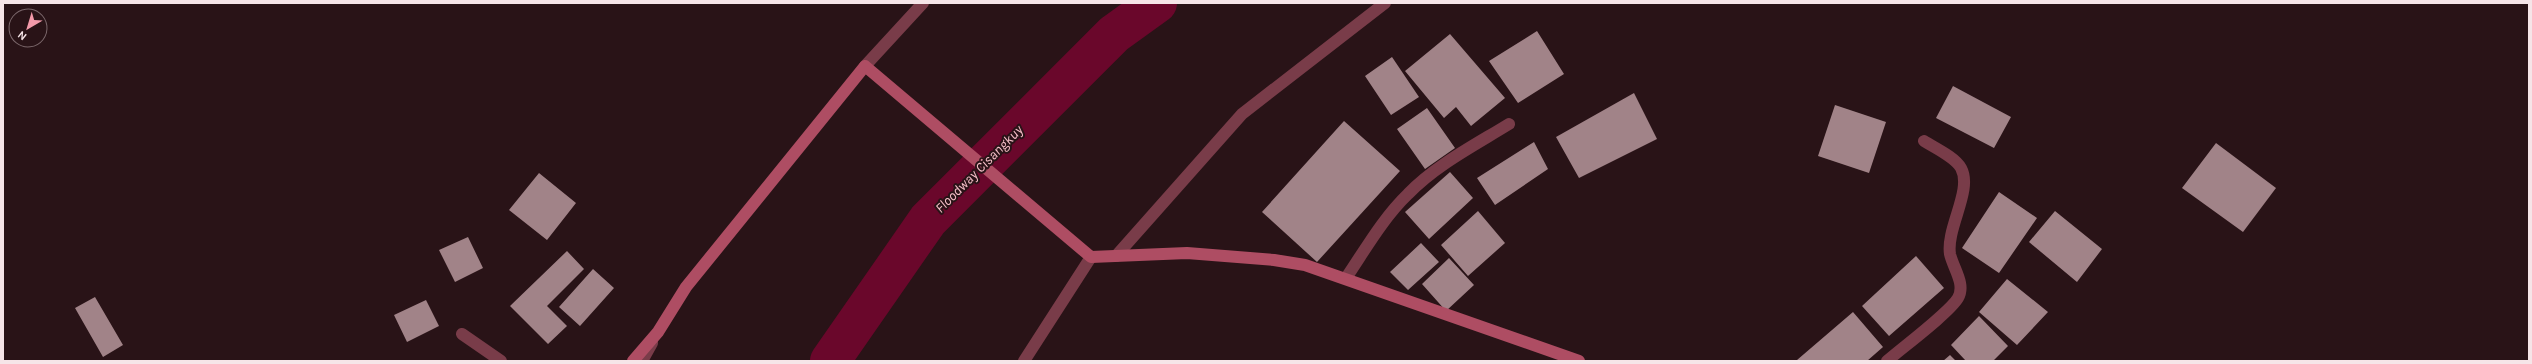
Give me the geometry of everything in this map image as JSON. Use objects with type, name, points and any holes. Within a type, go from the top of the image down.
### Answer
[{"type":"street","points":[[642,361],[686,286],[865,66],[923,3]]},
{"type":"street","points":[[1116,256],[1242,114],[1385,3]]},
{"type":"street","points":[[865,66],[1070,242],[1091,257],[1186,253],[1274,260],[1305,265],[1346,278],[1579,361]]},
{"type":"street","points":[[1346,278],[1380,228],[1408,194],[1452,159],[1509,124]]},
{"type":"street","points":[[1887,361],[1952,305],[1960,291],[1958,274],[1950,255],[1950,236],[1960,202],[1963,184],[1962,173],[1957,163],[1924,141]]},
{"type":"street","points":[[1024,361],[1091,257]]},
{"type":"street","points":[[633,361],[658,332]]},
{"type":"street","points":[[462,334],[501,361]]},
{"type":"building","points":[[1537,31],[1564,74],[1518,103],[1489,61]]},
{"type":"building","points":[[1450,34],[1505,98],[1471,126],[1456,107],[1444,118],[1405,71]]},
{"type":"building","points":[[1392,57],[1419,97],[1391,115],[1365,76]]},
{"type":"building","points":[[1953,86],[2011,117],[1994,148],[1936,118]]},
{"type":"building","points":[[1634,93],[1657,139],[1579,178],[1556,137]]},
{"type":"building","points":[[1835,105],[1886,122],[1869,173],[1818,156]]},
{"type":"building","points":[[1427,108],[1455,148],[1425,169],[1397,129]]},
{"type":"building","points":[[1344,121],[1400,171],[1317,262],[1262,212]]},
{"type":"building","points":[[1534,142],[1548,169],[1495,205],[1477,178]]},
{"type":"building","points":[[2216,143],[2276,188],[2243,232],[2182,188]]},
{"type":"building","points":[[1450,172],[1473,198],[1429,239],[1405,212]]},
{"type":"building","points":[[539,173],[576,203],[547,240],[509,210]]},
{"type":"building","points":[[1999,192],[2037,218],[1999,273],[1962,248]]},
{"type":"building","points":[[1478,211],[1505,243],[1468,276],[1441,245]]},
{"type":"building","points":[[2055,211],[2102,249],[2077,282],[2029,242]]},
{"type":"building","points":[[468,237],[483,268],[455,282],[439,250]]},
{"type":"building","points":[[1421,243],[1439,262],[1408,290],[1390,272]]},
{"type":"building","points":[[567,251],[584,269],[547,306],[567,326],[548,344],[510,306]]},
{"type":"building","points":[[1916,256],[1944,288],[1889,336],[1862,306]]},
{"type":"building","points":[[1449,258],[1474,285],[1446,311],[1422,284]]},
{"type":"building","points":[[593,269],[614,288],[580,326],[559,307]]},
{"type":"building","points":[[2007,279],[2048,312],[2017,345],[1979,312]]},
{"type":"building","points":[[95,297],[123,345],[103,357],[75,308]]},
{"type":"building","points":[[426,300],[439,326],[407,342],[394,315]]},
{"type":"building","points":[[1853,312],[1883,347],[1867,361],[1797,360]]},
{"type":"building","points":[[1979,316],[2008,346],[1993,361],[1966,361],[1951,345]]},
{"type":"building","points":[[1950,355],[1956,361],[1943,361]]},
{"type":"waterway","name":"Floodway Cisangkuy","points":[[830,361],[928,220],[1114,34],[1157,3]]}]
